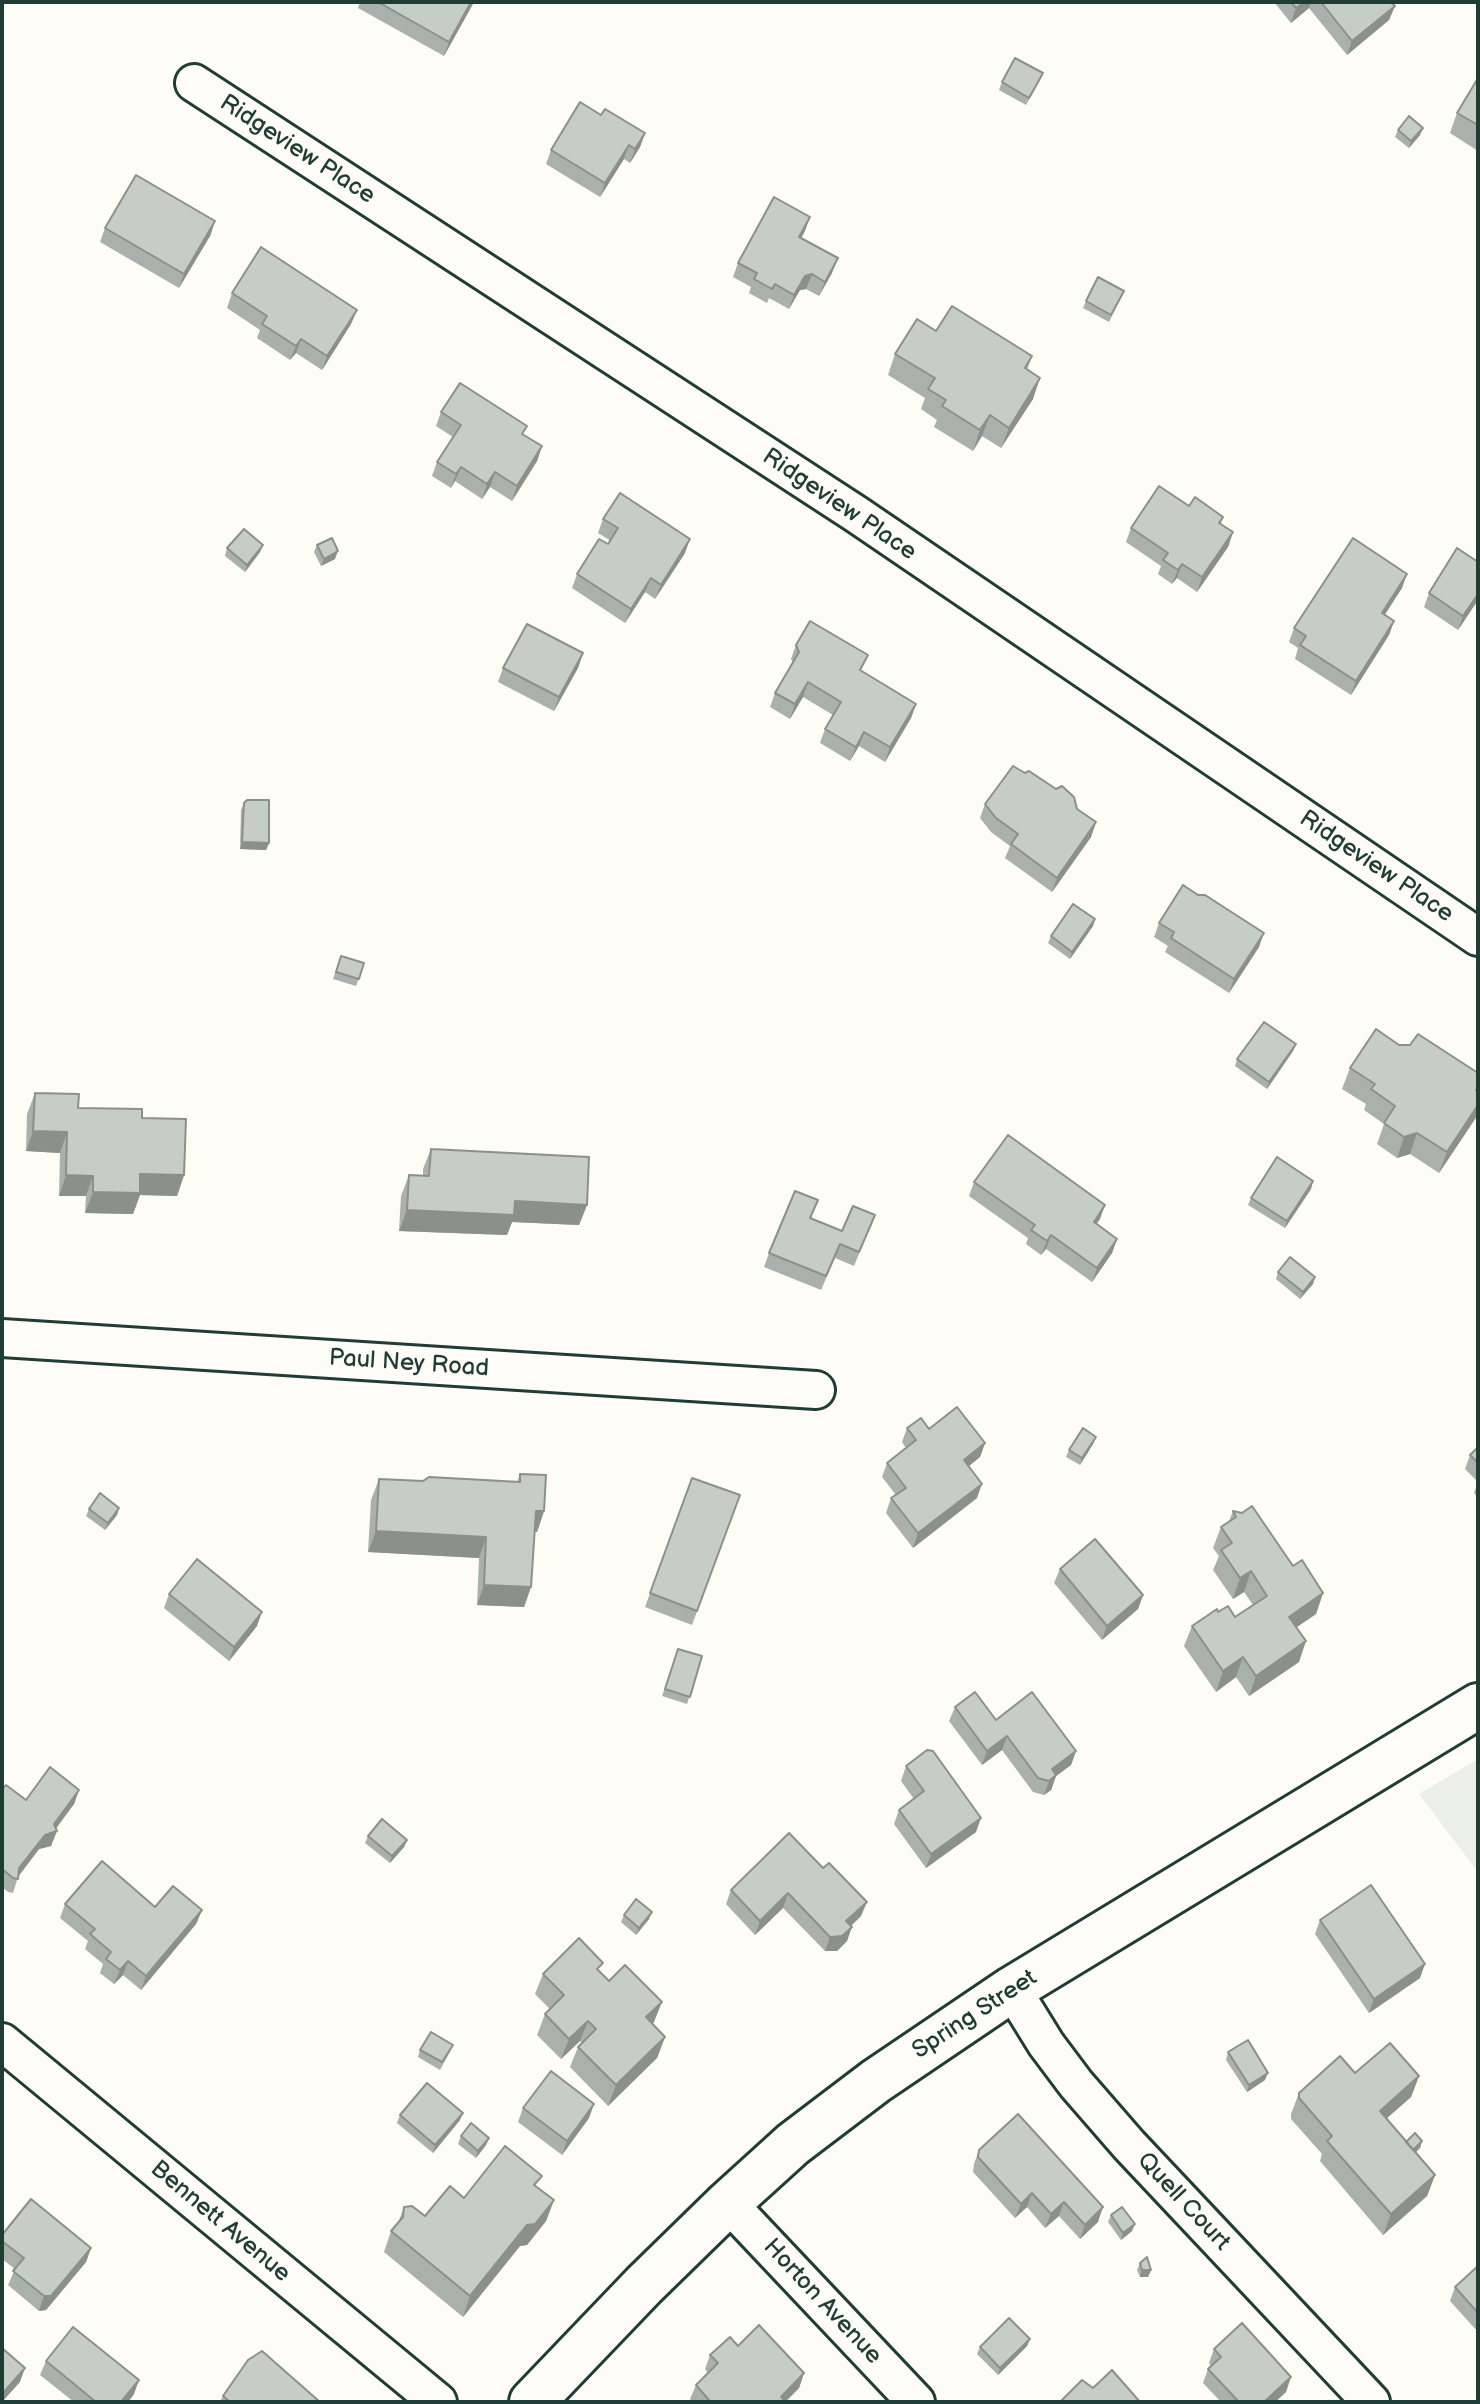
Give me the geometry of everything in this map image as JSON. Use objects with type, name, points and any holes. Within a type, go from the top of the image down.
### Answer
[{"type":"street","name":"Ridgeview Place","points":[[194,83],[856,514],[1478,937]]},
{"type":"street","name":"Paul Ney Road","points":[[2,1338],[816,1390]]},
{"type":"street","name":"Spring Street","points":[[532,2402],[728,2203],[793,2144],[876,2081],[1012,1989],[1478,1706]]},
{"type":"street","name":"Quell Court","points":[[1012,1989],[1046,2044],[1076,2084],[1139,2156],[1371,2402]]},
{"type":"street","name":"Bennett Avenue","points":[[2,2042],[438,2402]]},
{"type":"street","name":"Horton Avenue","points":[[728,2203],[916,2402]]},
{"type":"shaded area","points":[[1478,1759],[1478,1872],[1419,1794]]},
{"type":"building","points":[[378,2],[471,2],[449,42]]},
{"type":"building","points":[[1321,2],[1391,2],[1395,6],[1352,41]]},
{"type":"building","points":[[1015,58],[1043,73],[1029,98],[1002,82]]},
{"type":"building","points":[[1478,78],[1478,125],[1457,113]]},
{"type":"building","points":[[580,102],[601,115],[605,109],[645,133],[635,149],[629,145],[605,183],[551,150]]},
{"type":"building","points":[[1409,116],[1423,128],[1411,141],[1398,130]]},
{"type":"building","points":[[136,175],[215,221],[184,274],[105,228]]},
{"type":"building","points":[[774,197],[810,217],[799,237],[838,258],[825,282],[812,274],[805,276],[794,295],[775,284],[772,289],[754,279],[757,273],[738,263]]},
{"type":"building","points":[[261,247],[357,310],[327,356],[301,339],[296,346],[262,324],[267,316],[232,293]]},
{"type":"building","points":[[1098,277],[1124,291],[1111,315],[1086,301]]},
{"type":"building","points":[[952,306],[1032,356],[1025,368],[1040,378],[1009,428],[990,415],[980,430],[942,406],[946,400],[928,389],[935,378],[895,354],[917,319],[936,331]]},
{"type":"building","points":[[460,383],[527,426],[522,434],[542,446],[517,486],[495,472],[487,484],[461,467],[456,474],[437,462],[461,425],[441,412]]},
{"type":"building","points":[[1159,486],[1189,506],[1195,497],[1223,517],[1219,523],[1233,532],[1202,577],[1182,564],[1178,570],[1163,560],[1168,553],[1131,528]]},
{"type":"building","points":[[620,493],[690,539],[661,585],[651,578],[631,609],[577,574],[599,539],[608,544],[618,528],[603,519]]},
{"type":"building","points":[[244,529],[263,545],[247,565],[227,548]]},
{"type":"building","points":[[332,538],[338,551],[324,559],[317,545]]},
{"type":"building","points":[[1353,538],[1407,574],[1382,613],[1394,621],[1356,681],[1300,645],[1306,636],[1294,628]]},
{"type":"building","points":[[1457,548],[1478,562],[1478,594],[1463,616],[1429,593]]},
{"type":"building","points":[[810,621],[868,655],[860,670],[916,704],[890,747],[864,732],[856,747],[825,729],[841,702],[808,682],[795,704],[775,693],[799,652],[796,645]]},
{"type":"building","points":[[527,624],[583,653],[559,697],[503,668]]},
{"type":"building","points":[[1013,766],[1025,773],[1029,771],[1056,789],[1062,786],[1074,797],[1077,809],[1096,822],[1057,878],[1011,844],[1018,834],[996,818],[985,804]]},
{"type":"building","points":[[247,800],[269,800],[269,843],[242,842],[244,803]]},
{"type":"building","points":[[1183,885],[1198,895],[1205,895],[1264,933],[1234,979],[1171,938],[1174,932],[1159,923]]},
{"type":"building","points":[[1073,904],[1095,919],[1072,952],[1051,936]]},
{"type":"building","points":[[341,956],[364,963],[359,979],[336,972]]},
{"type":"building","points":[[1264,1022],[1296,1044],[1269,1082],[1237,1059]]},
{"type":"building","points":[[1376,1029],[1399,1045],[1410,1045],[1418,1034],[1478,1073],[1478,1105],[1447,1152],[1417,1133],[1404,1137],[1384,1123],[1395,1106],[1371,1089],[1375,1084],[1350,1068]]},
{"type":"building","points":[[35,1093],[79,1094],[78,1108],[142,1109],[142,1118],[186,1119],[184,1175],[140,1174],[140,1193],[93,1192],[93,1176],[66,1175],[67,1132],[33,1131]]},
{"type":"building","points":[[1008,1135],[1105,1205],[1094,1222],[1117,1239],[1097,1268],[1051,1235],[1047,1241],[1031,1230],[1035,1225],[974,1182]]},
{"type":"building","points":[[431,1149],[589,1157],[587,1205],[515,1201],[514,1215],[407,1210],[409,1175],[429,1176]]},
{"type":"building","points":[[1277,1157],[1313,1181],[1287,1221],[1251,1198]]},
{"type":"building","points":[[795,1191],[818,1200],[810,1218],[842,1231],[853,1206],[875,1215],[859,1252],[840,1244],[826,1276],[769,1253]]},
{"type":"building","points":[[1290,1257],[1315,1277],[1303,1292],[1278,1272]]},
{"type":"building","points":[[957,1407],[985,1443],[964,1460],[982,1484],[918,1533],[891,1498],[906,1488],[887,1463],[916,1440],[907,1428],[921,1418],[929,1429]]},
{"type":"building","points":[[1083,1428],[1096,1437],[1082,1458],[1069,1450]]},
{"type":"building","points":[[1478,1447],[1478,1463],[1470,1455]]},
{"type":"building","points":[[520,1474],[546,1475],[544,1511],[536,1511],[531,1587],[484,1585],[486,1537],[376,1531],[379,1479],[423,1481],[429,1477],[520,1482]]},
{"type":"building","points":[[692,1478],[740,1495],[697,1611],[650,1593]]},
{"type":"building","points":[[100,1493],[119,1508],[108,1523],[89,1509]]},
{"type":"building","points":[[1252,1506],[1293,1566],[1302,1560],[1323,1593],[1289,1617],[1306,1641],[1256,1676],[1243,1657],[1223,1671],[1192,1626],[1217,1609],[1218,1612],[1228,1606],[1235,1617],[1267,1596],[1251,1571],[1240,1578],[1221,1550],[1232,1543],[1221,1527],[1236,1517],[1233,1511],[1242,1513]]},
{"type":"building","points":[[1095,1539],[1143,1595],[1107,1626],[1060,1569]]},
{"type":"building","points":[[197,1559],[262,1612],[234,1647],[169,1594]]},
{"type":"building","points":[[678,1649],[702,1656],[690,1697],[665,1689]]},
{"type":"building","points":[[975,1692],[996,1720],[1032,1692],[1076,1751],[1052,1769],[1056,1775],[1049,1781],[1038,1778],[1007,1736],[987,1751],[955,1707]]},
{"type":"building","points":[[927,1750],[933,1751],[981,1818],[931,1854],[899,1810],[924,1791],[906,1766]]},
{"type":"building","points":[[50,1767],[79,1790],[54,1824],[57,1831],[45,1835],[19,1868],[18,1879],[13,1878],[2,1869],[2,1790],[6,1785],[26,1800]]},
{"type":"building","points":[[382,1819],[407,1840],[392,1856],[368,1836]]},
{"type":"building","points":[[789,1833],[823,1868],[829,1863],[867,1902],[846,1921],[852,1927],[842,1936],[830,1937],[788,1893],[760,1921],[731,1890]]},
{"type":"building","points":[[102,1861],[155,1907],[173,1886],[202,1910],[146,1976],[128,1961],[120,1970],[106,1959],[111,1952],[90,1934],[95,1929],[65,1904]]},
{"type":"building","points":[[1371,1885],[1425,1964],[1374,1999],[1320,1920]]},
{"type":"building","points":[[636,1899],[652,1912],[639,1928],[624,1915]]},
{"type":"building","points":[[579,1938],[603,1963],[597,1969],[609,1981],[625,1965],[662,2002],[646,2017],[665,2037],[616,2085],[578,2047],[596,2029],[588,2021],[569,2039],[545,2014],[564,1995],[543,1974]]},
{"type":"building","points":[[431,2032],[453,2045],[442,2062],[420,2050]]},
{"type":"building","points":[[1248,2040],[1268,2073],[1249,2085],[1228,2052]]},
{"type":"building","points":[[1390,2043],[1419,2076],[1380,2111],[1435,2175],[1391,2214],[1327,2141],[1332,2136],[1299,2098],[1299,2093],[1340,2056],[1355,2073]]},
{"type":"building","points":[[551,2071],[594,2104],[567,2141],[523,2108]]},
{"type":"building","points":[[427,2083],[463,2113],[435,2145],[400,2115]]},
{"type":"building","points":[[1018,2114],[1103,2207],[1085,2225],[1064,2202],[1051,2214],[1032,2193],[1021,2204],[978,2157],[979,2150]]},
{"type":"building","points":[[471,2123],[489,2138],[478,2151],[461,2136]]},
{"type":"building","points":[[1415,2133],[1422,2141],[1413,2150],[1406,2142]]},
{"type":"building","points":[[505,2146],[542,2176],[534,2185],[554,2200],[535,2224],[527,2225],[470,2296],[391,2231],[403,2217],[404,2207],[412,2206],[425,2216],[450,2186],[464,2198]]},
{"type":"building","points":[[31,2199],[91,2248],[51,2296],[44,2296],[13,2271],[24,2258],[2,2241],[2,2235]]},
{"type":"building","points":[[1122,2207],[1135,2224],[1123,2233],[1111,2215]]},
{"type":"building","points":[[1147,2257],[1151,2270],[1142,2270],[1140,2263]]},
{"type":"building","points":[[1478,2266],[1478,2313],[1455,2287]]},
{"type":"building","points":[[1009,2318],[1030,2339],[1000,2368],[980,2347]]},
{"type":"building","points":[[1242,2323],[1291,2377],[1264,2402],[1239,2402],[1208,2369],[1221,2357],[1214,2349]]},
{"type":"building","points":[[759,2325],[804,2373],[781,2397],[786,2402],[707,2402],[709,2400],[696,2385],[718,2363],[710,2355],[730,2337],[738,2346]]},
{"type":"building","points":[[73,2327],[139,2380],[121,2402],[96,2402],[46,2361]]},
{"type":"building","points":[[2,2348],[25,2368],[2,2394]]},
{"type":"building","points":[[262,2351],[320,2402],[230,2402],[223,2396],[248,2360]]},
{"type":"building","points":[[1112,2370],[1140,2402],[1060,2402],[1082,2380],[1093,2388]]}]
